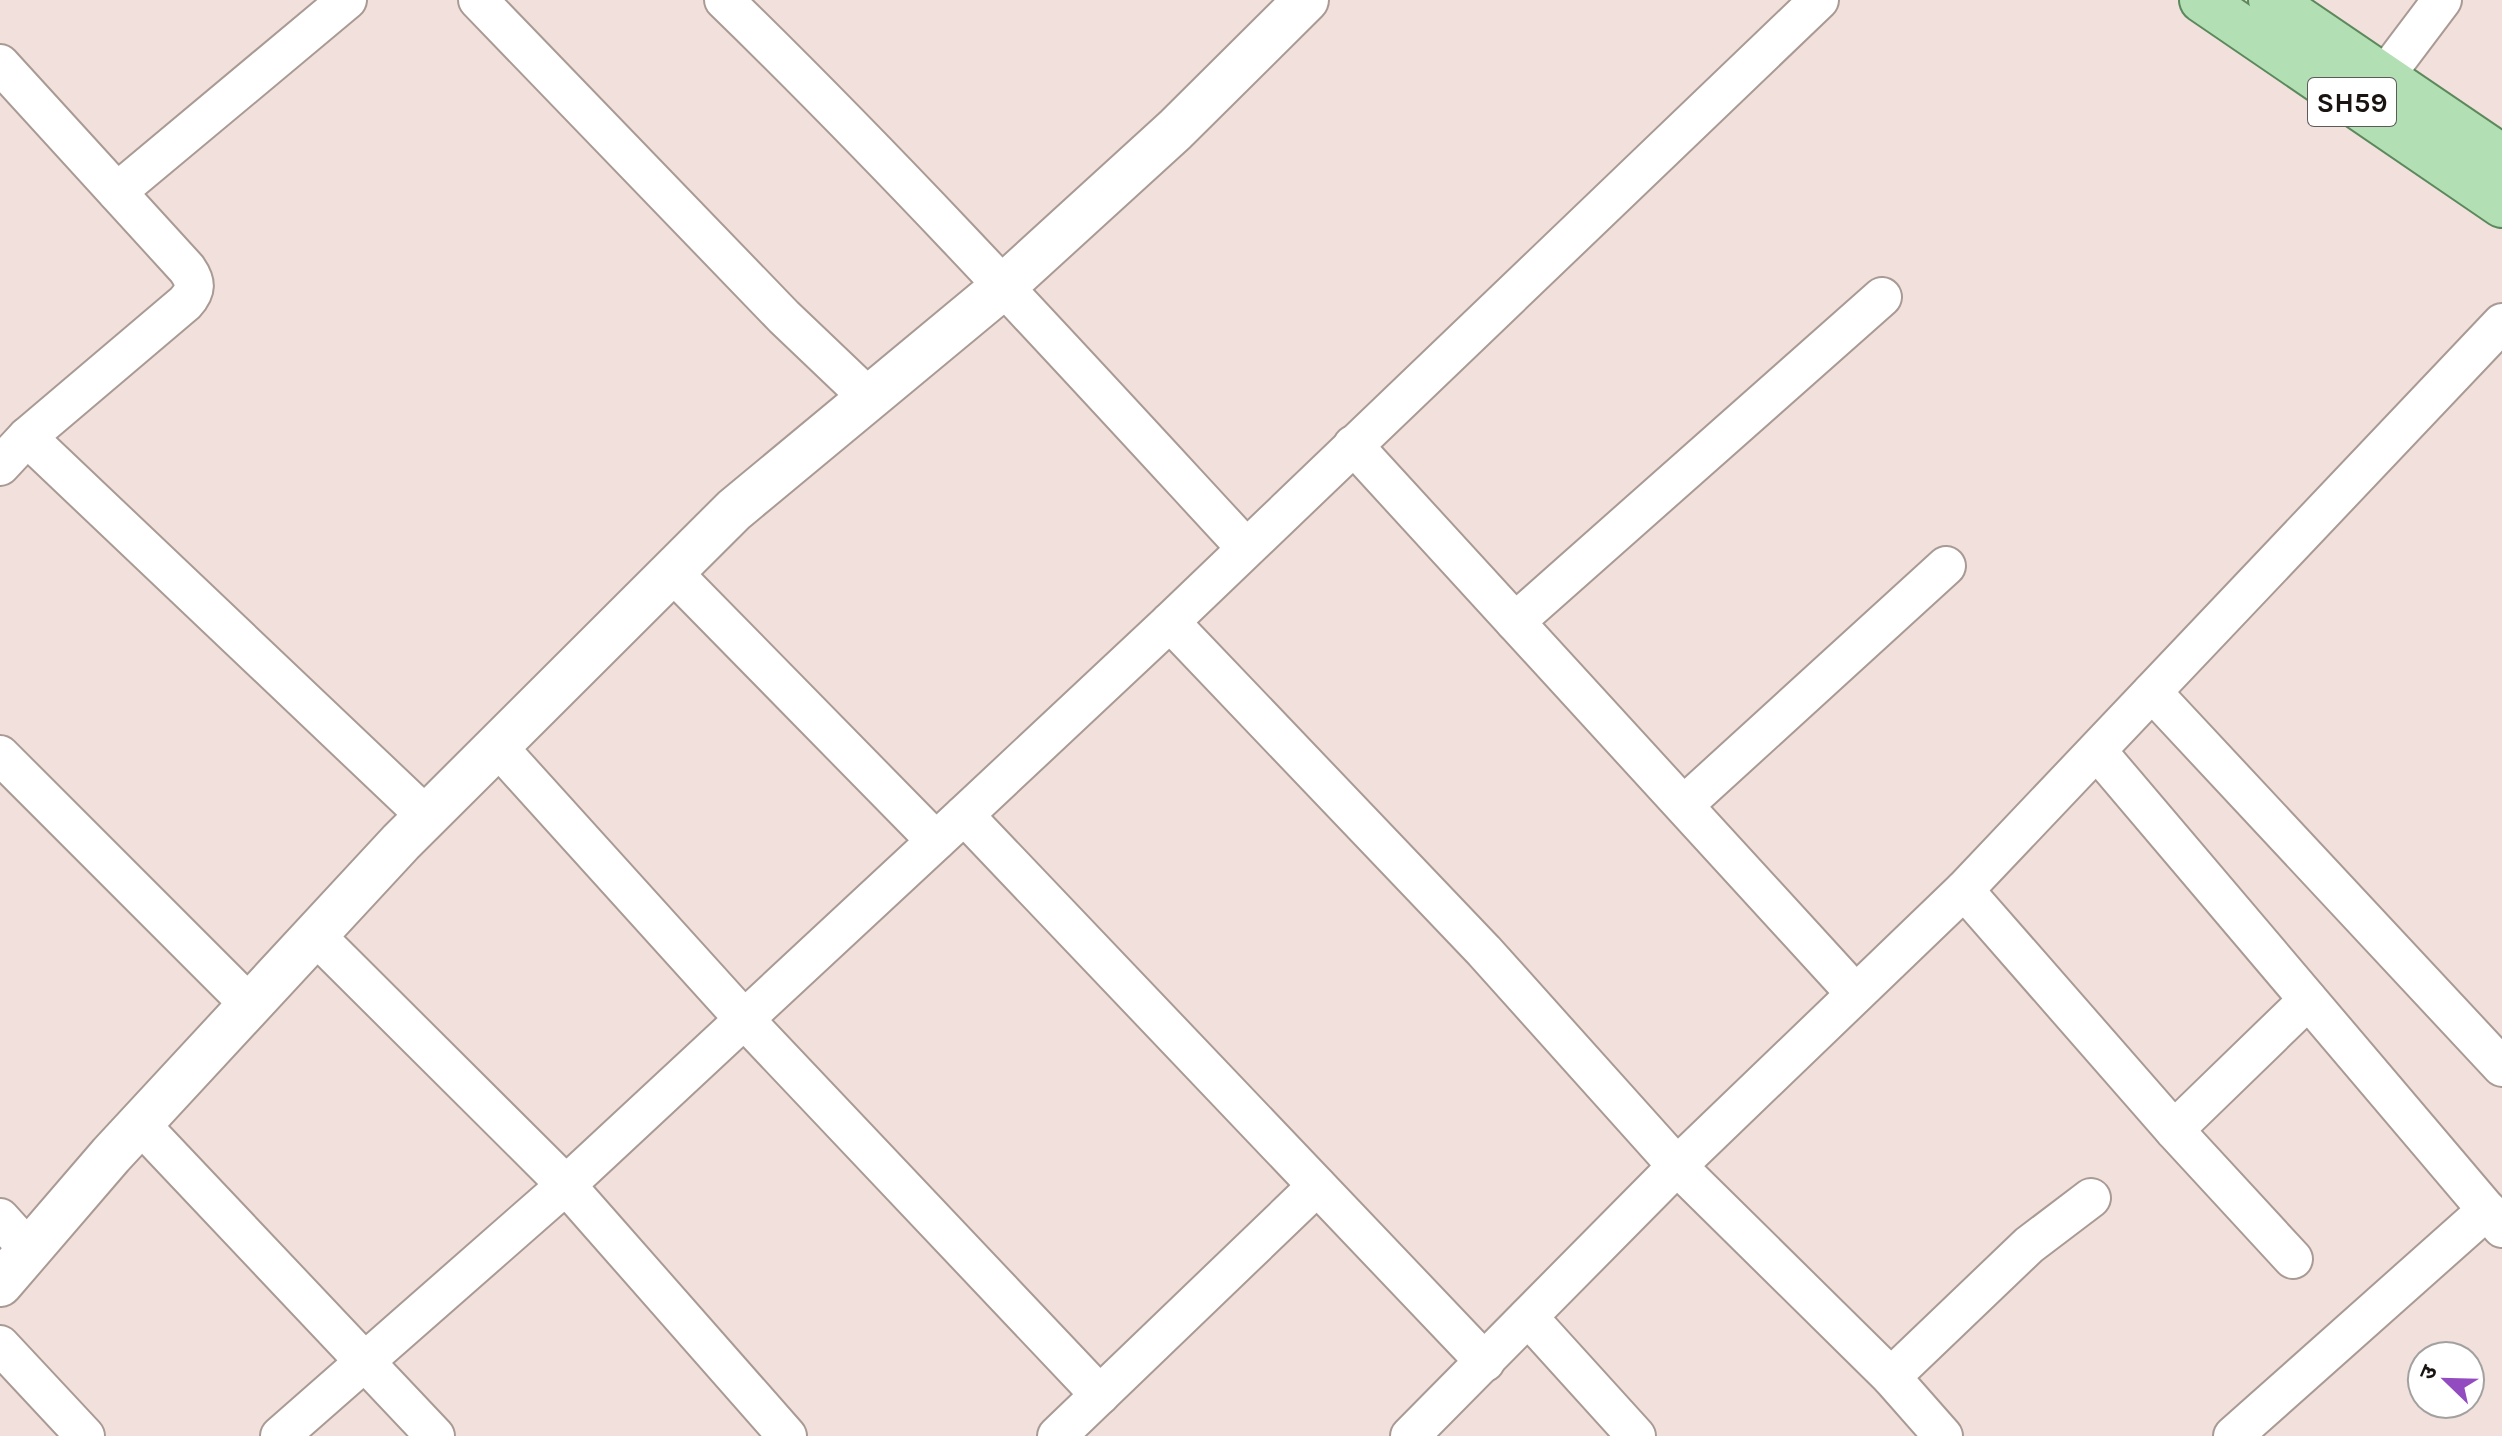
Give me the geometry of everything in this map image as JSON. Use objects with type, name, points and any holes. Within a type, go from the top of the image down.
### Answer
[{"type":"main road","name":"SH59","points":[[2202,0],[2499,197]]},
{"type":"main road","name":"SH59","points":[[2271,0],[2502,157]]},
{"type":"street","points":[[117,192],[347,0]]},
{"type":"street","points":[[478,0],[784,317],[869,398]]},
{"type":"street","points":[[724,0],[804,78],[1004,286],[1246,548]]},
{"type":"street","points":[[0,1284],[140,1124],[426,816],[734,510],[1004,286],[1175,130],[1306,0]]},
{"type":"street","points":[[280,1436],[566,1185],[964,815],[1170,622],[1819,0]]},
{"type":"street","points":[[2384,77],[2442,0]]},
{"type":"street","points":[[0,64],[195,280],[195,289],[185,303],[27,437],[0,466]]},
{"type":"street","points":[[1515,622],[1882,297]]},
{"type":"street","points":[[1410,1436],[1677,1166],[1964,890],[2502,323]]},
{"type":"street","points":[[27,437],[426,816]]},
{"type":"street","points":[[1353,445],[1855,993]]},
{"type":"street","points":[[1684,805],[1946,566]]},
{"type":"street","points":[[672,572],[936,841]]},
{"type":"street","points":[[1170,622],[1484,951],[1677,1166],[1891,1377],[1943,1436]]},
{"type":"street","points":[[2152,692],[2502,1067]]},
{"type":"street","points":[[497,746],[744,1019],[1100,1395]]},
{"type":"street","points":[[2097,751],[2494,1219],[2233,1436]]},
{"type":"street","points":[[0,755],[250,1005]]},
{"type":"street","points":[[964,815],[1485,1362]]},
{"type":"street","points":[[1964,890],[2174,1130],[2293,1259]]},
{"type":"street","points":[[315,935],[566,1185],[787,1436]]},
{"type":"street","points":[[2174,1130],[2308,1000]]},
{"type":"street","points":[[140,1124],[435,1436]]},
{"type":"street","points":[[1057,1436],[1317,1186]]},
{"type":"street","points":[[1891,1377],[2029,1245],[2091,1198]]},
{"type":"street","points":[[0,1218],[29,1250]]},
{"type":"street","points":[[1528,1317],[1636,1436]]},
{"type":"street","points":[[0,1345],[85,1436]]}]
